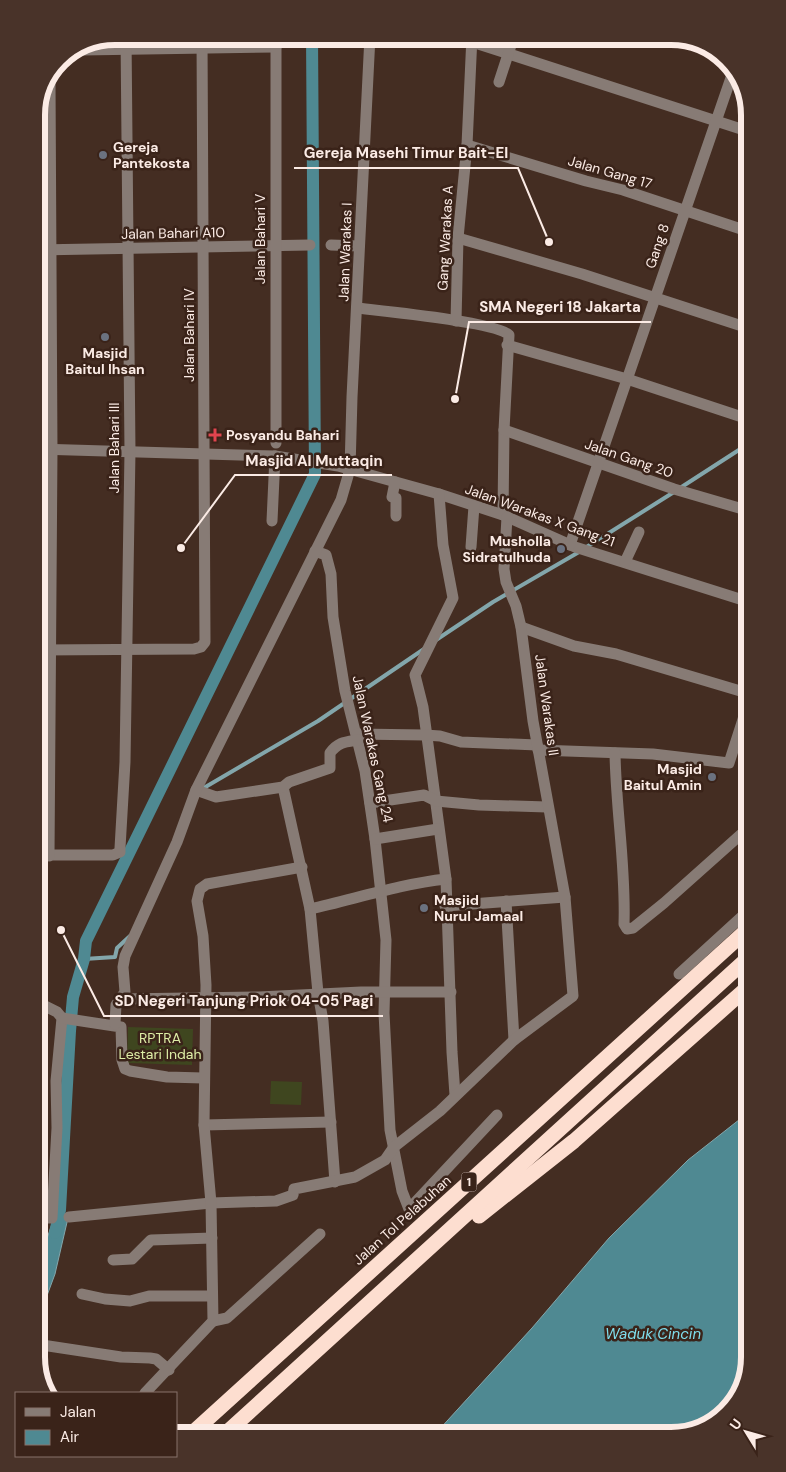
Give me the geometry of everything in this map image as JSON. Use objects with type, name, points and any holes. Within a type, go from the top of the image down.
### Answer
[{"type":"highway","name":"Jalan Tol Pelabuhan","points":[[199,1427],[741,935]]},
{"type":"highway","name":"1","points":[[233,1427],[741,964]]},
{"type":"highway","points":[[368,1303],[574,1141],[741,993]]},
{"type":"street","name":"Jalan Bahari III","points":[[45,855],[113,855],[120,852],[125,762],[130,451],[126,45]]},
{"type":"street","points":[[90,50],[126,50],[174,45]]},
{"type":"street","name":"Jalan Bahari IV","points":[[126,649],[194,649],[203,645],[206,634],[202,45]]},
{"type":"street","name":"Jalan Bahari V","points":[[276,45],[274,246],[276,443]]},
{"type":"street","name":"Jalan Warakas I","points":[[115,1024],[116,1006],[124,992],[122,967],[125,956],[200,791],[341,500],[350,470],[370,45]]},
{"type":"street","name":"Gang Warakas A","points":[[456,321],[458,238],[467,145],[472,45]]},
{"type":"street","points":[[486,45],[508,55],[741,129]]},
{"type":"street","points":[[499,82],[511,45]]},
{"type":"street","name":"Gang 8","points":[[575,547],[597,462],[731,78]]},
{"type":"street","points":[[45,625],[52,450],[50,89]]},
{"type":"street","name":"Jalan Gang 17","points":[[467,145],[586,181],[623,190],[741,229]]},
{"type":"street","points":[[458,238],[741,325]]},
{"type":"street","name":"Jalan Bahari A10","points":[[45,249],[310,245]]},
{"type":"street","points":[[331,245],[359,246]]},
{"type":"street","points":[[357,308],[456,321],[502,330],[509,335],[507,344],[627,379],[741,417]]},
{"type":"street","name":"Jalan Warakas II","points":[[507,344],[504,430],[504,568],[506,582],[516,606],[520,627],[547,807],[565,897],[572,996],[514,1040]]},
{"type":"street","name":"Jalan Gang 20","points":[[504,430],[674,489],[741,509]]},
{"type":"street","name":"Jalan Warakas X Gang 21","points":[[45,450],[205,452],[281,457],[338,466],[439,494],[505,516],[575,547],[741,600]]},
{"type":"street","points":[[272,521],[281,457]]},
{"type":"street","points":[[395,482],[392,497],[396,498],[396,516]]},
{"type":"street","points":[[439,494],[443,545],[453,598],[415,675],[423,707],[425,735],[446,878],[445,906],[455,1095]]},
{"type":"street","points":[[471,547],[474,506]]},
{"type":"street","points":[[624,562],[639,532]]},
{"type":"street","name":"Jalan Warakas Gang 24","points":[[315,551],[326,555],[331,574],[333,617],[345,691],[358,737],[376,839],[386,940],[384,1013],[389,1122],[402,1191],[409,1209],[497,1115]]},
{"type":"street","points":[[520,627],[574,646],[616,654],[741,691]]},
{"type":"street","points":[[45,650],[126,649]]},
{"type":"street","points":[[200,791],[216,797],[282,787],[289,782],[330,768],[330,753],[336,746],[339,743],[358,737],[440,736],[461,742],[653,754],[729,764],[741,726]]},
{"type":"street","points":[[615,753],[618,815],[626,884],[624,924],[627,929],[633,928],[664,903],[741,834]]},
{"type":"street","points":[[282,787],[302,867],[310,909],[318,993],[324,1021],[335,1182]]},
{"type":"street","points":[[370,803],[424,796],[436,801],[479,805],[547,807]]},
{"type":"street","points":[[376,839],[438,829]]},
{"type":"street","points":[[213,1321],[211,1296],[211,1203],[204,1126],[203,1078],[204,998],[206,985],[203,936],[197,900],[200,889],[207,884],[302,867]]},
{"type":"street","points":[[310,909],[382,892],[412,882],[446,878]]},
{"type":"street","points":[[445,906],[565,897]]},
{"type":"street","points":[[69,1217],[211,1203],[276,1201],[293,1195],[294,1190],[355,1177],[385,1160],[394,1147],[440,1110],[514,1040],[506,901]]},
{"type":"street","points":[[679,974],[741,917]]},
{"type":"street","points":[[120,999],[204,998],[318,993],[451,992]]},
{"type":"street","points":[[45,1006],[64,1018],[115,1024],[121,1027],[122,1060],[125,1068],[167,1077],[203,1078]]},
{"type":"street","points":[[45,1218],[52,1218],[57,1128],[56,1081],[64,1018]]},
{"type":"street","points":[[204,1126],[331,1122]]},
{"type":"street","points":[[147,1392],[213,1321],[227,1318],[320,1234]]},
{"type":"street","points":[[113,1260],[132,1259],[151,1240],[212,1238]]},
{"type":"street","points":[[82,1294],[105,1299],[130,1301],[149,1296],[211,1296]]},
{"type":"street","points":[[45,1345],[121,1357],[156,1359],[169,1370]]},
{"type":"green space","name":"RPTRA Lestari Indah","points":[[128,1027],[193,1029],[192,1065],[127,1063]]},
{"type":"green space","points":[[271,1081],[302,1082],[301,1105],[270,1104]]},
{"type":"water","name":"Waduk Cincin","points":[[741,1118],[741,1357],[737,1380],[724,1403],[710,1415],[698,1422],[685,1426],[442,1427],[532,1328],[609,1238],[688,1160]]},
{"type":"water","points":[[54,1218],[68,1218],[55,1274],[45,1301],[45,1244]]},
{"type":"waterway","points":[[55,1233],[60,1210],[73,997],[84,959],[86,941],[315,474],[312,45]]},
{"type":"waterway","points":[[680,488],[741,449]]},
{"type":"waterway","points":[[585,548],[674,492]]},
{"type":"waterway","points":[[436,640],[493,602],[579,552]]},
{"type":"waterway","points":[[202,789],[318,721],[424,649]]},
{"type":"waterway","points":[[84,959],[115,957],[117,948],[130,936]]},
{"type":"place","name":"Gereja Pantekosta","points":[[103,155]]},
{"type":"place","name":"Gereja Masehi Timur Bait-El","points":[[549,242]]},
{"type":"place","name":"Masjid Baitul Ihsan","points":[[105,337]]},
{"type":"place","name":"SMA Negeri 18 Jakarta","points":[[455,399]]},
{"type":"place","name":"Posyandu Bahari","points":[[215,435]]},
{"type":"place","name":"Masjid Al Muttaqin","points":[[181,548]]},
{"type":"place","name":"Musholla Sidratulhuda","points":[[561,549]]},
{"type":"place","name":"Masjid Baitul Amin","points":[[712,777]]},
{"type":"place","name":"Masjid Nurul Jamaal","points":[[424,908]]},
{"type":"place","name":"SD Negeri Tanjung Priok 04-05 Pagi","points":[[61,930]]}]
